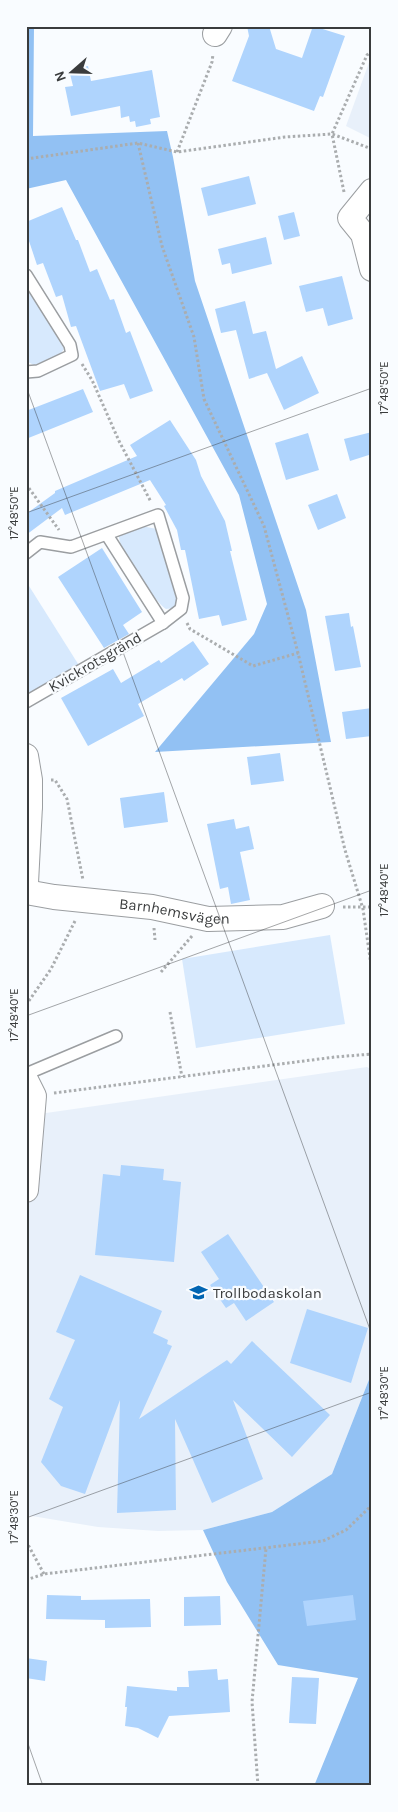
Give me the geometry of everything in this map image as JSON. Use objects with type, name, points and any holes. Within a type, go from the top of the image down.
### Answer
[{"type":"street","points":[[372,191],[350,218],[363,234],[372,269]]},
{"type":"street","points":[[26,756],[30,780],[26,883]]},
{"type":"street","name":"Barnhemsvägen","points":[[26,892],[62,898],[152,907],[208,918],[283,917],[322,906]]},
{"type":"street","points":[[26,1190],[29,1083]]},
{"type":"lane","points":[[26,275],[70,345],[72,355],[38,371],[26,372]]},
{"type":"lane","points":[[26,553],[40,542],[71,547],[158,515],[183,598],[181,610]]},
{"type":"lane","points":[[107,535],[163,623]]},
{"type":"lane","name":"Kvickrotsgränd","points":[[26,702],[163,623],[181,610]]},
{"type":"lane","points":[[29,1083],[116,1036]]},
{"type":"path","points":[[177,152],[212,62],[217,30]]},
{"type":"path","points":[[350,218],[332,134],[367,55],[372,51]]},
{"type":"path","points":[[26,159],[138,143],[177,152],[285,137],[332,134],[372,149]]},
{"type":"path","points":[[138,143],[162,246],[194,337],[204,399],[264,526],[298,653],[345,850],[363,908],[371,965],[372,1009]]},
{"type":"path","points":[[72,355],[79,359],[92,380],[119,441],[158,515]]},
{"type":"path","points":[[26,484],[71,547]]},
{"type":"path","points":[[181,610],[190,628],[253,666],[298,653]]},
{"type":"path","points":[[322,906],[372,907]]},
{"type":"path","points":[[161,972],[208,918]]},
{"type":"path","points":[[170,1012],[182,1076]]},
{"type":"path","points":[[29,1083],[182,1076],[372,1054]]},
{"type":"path","points":[[26,1580],[44,1574],[323,1541],[346,1530],[372,1505]]},
{"type":"path","points":[[26,1541],[44,1574]]},
{"type":"path","points":[[258,1786],[252,1702],[266,1548]]},
{"type":"shaded area","points":[[26,26],[34,26],[33,136],[167,131],[195,281],[306,610],[331,742],[155,752],[254,634],[267,604],[239,495],[66,180],[26,189]]},
{"type":"shaded area","points":[[372,57],[372,139],[346,126]]},
{"type":"shaded area","points":[[26,283],[64,349],[58,357],[34,365],[26,361]]},
{"type":"shaded area","points":[[141,526],[157,529],[177,602],[174,608],[166,609],[161,605],[147,588],[122,548],[119,534]]},
{"type":"shaded area","points":[[29,586],[80,667],[26,699],[26,589]]},
{"type":"shaded area","points":[[330,935],[345,1024],[196,1048],[182,959]]},
{"type":"shaded area","name":"Trollbodaskolan","points":[[367,1067],[372,1070],[372,1372],[332,1474],[272,1512],[203,1530],[158,1531],[98,1527],[26,1515],[26,1214],[32,1115]]},
{"type":"shaded area","points":[[372,1372],[372,1786],[314,1786],[358,1678],[278,1665],[227,1582],[203,1530],[272,1512],[332,1474]]},
{"type":"building","points":[[247,26],[269,26],[276,49],[302,58],[313,26],[345,36],[323,97],[320,96],[314,111],[232,81],[249,36]]},
{"type":"building","points":[[88,66],[91,81],[152,70],[160,117],[150,119],[151,124],[136,127],[135,121],[130,122],[129,116],[121,118],[120,106],[71,116],[65,87],[73,86],[69,70]]},
{"type":"building","points":[[249,176],[256,204],[208,216],[201,188]]},
{"type":"building","points":[[62,207],[76,240],[78,240],[90,272],[97,269],[110,300],[114,299],[126,333],[130,331],[153,391],[130,399],[124,384],[100,391],[76,326],[71,327],[62,295],[56,297],[43,263],[37,265],[26,232],[26,222]]},
{"type":"building","points":[[294,212],[300,236],[284,240],[278,216]]},
{"type":"building","points":[[266,237],[272,264],[232,274],[230,263],[222,265],[218,249]]},
{"type":"building","points":[[342,276],[353,319],[328,326],[323,308],[306,312],[299,286]]},
{"type":"building","points":[[245,301],[253,334],[266,331],[276,369],[302,356],[319,393],[284,410],[267,373],[249,379],[236,330],[221,333],[215,309]]},
{"type":"building","points":[[83,389],[93,412],[26,439],[26,411]]},
{"type":"building","points":[[170,420],[196,460],[201,476],[225,521],[232,551],[230,551],[247,620],[222,626],[219,615],[199,619],[185,550],[181,550],[177,530],[164,506],[166,505],[150,480],[65,515],[62,508],[26,535],[26,514],[55,493],[55,491],[137,456],[130,445]]},
{"type":"building","points":[[372,432],[372,454],[350,461],[344,439]]},
{"type":"building","points":[[308,433],[319,470],[286,480],[275,443]]},
{"type":"building","points":[[337,494],[346,518],[318,530],[308,505]]},
{"type":"building","points":[[102,548],[142,612],[123,625],[129,634],[104,648],[58,577]]},
{"type":"building","points":[[349,613],[361,667],[335,671],[325,616]]},
{"type":"building","points":[[193,641],[209,664],[184,681],[182,678],[138,704],[144,716],[88,746],[61,698],[113,669],[121,683],[159,660],[161,663]]},
{"type":"building","points":[[372,708],[372,736],[346,739],[342,712]]},
{"type":"building","points":[[280,753],[284,781],[251,785],[247,757]]},
{"type":"building","points":[[164,792],[168,822],[124,828],[120,798]]},
{"type":"building","points":[[234,819],[236,829],[249,826],[254,849],[240,852],[250,900],[231,904],[228,887],[220,889],[207,824]]},
{"type":"building","points":[[121,1165],[164,1169],[163,1180],[181,1182],[174,1262],[95,1255],[103,1174],[120,1176]]},
{"type":"building","points":[[228,1234],[274,1302],[246,1321],[234,1303],[226,1308],[210,1285],[219,1279],[201,1252]]},
{"type":"building","points":[[80,1275],[162,1311],[153,1333],[168,1340],[167,1344],[172,1346],[139,1419],[227,1360],[231,1364],[252,1341],[330,1415],[292,1457],[233,1400],[263,1479],[212,1503],[175,1419],[176,1510],[117,1513],[120,1400],[85,1494],[61,1486],[41,1462],[63,1407],[49,1399],[75,1340],[56,1332]]},
{"type":"building","points":[[307,1309],[368,1328],[351,1383],[290,1363]]},
{"type":"building","points":[[47,1595],[81,1596],[81,1600],[150,1599],[151,1627],[105,1628],[105,1620],[46,1619]]},
{"type":"building","points":[[353,1595],[356,1620],[307,1626],[303,1601]]},
{"type":"building","points":[[220,1596],[221,1625],[184,1626],[184,1597]]},
{"type":"building","points":[[26,1658],[47,1661],[45,1681],[26,1678]]},
{"type":"building","points":[[217,1669],[218,1680],[228,1679],[230,1712],[169,1716],[158,1738],[138,1728],[125,1726],[127,1686],[177,1691],[177,1687],[189,1687],[188,1671]]},
{"type":"building","points":[[292,1677],[319,1678],[316,1724],[289,1723]]},
{"type":"place","name":"Trollbodaskolan","points":[[199,1293]]}]
